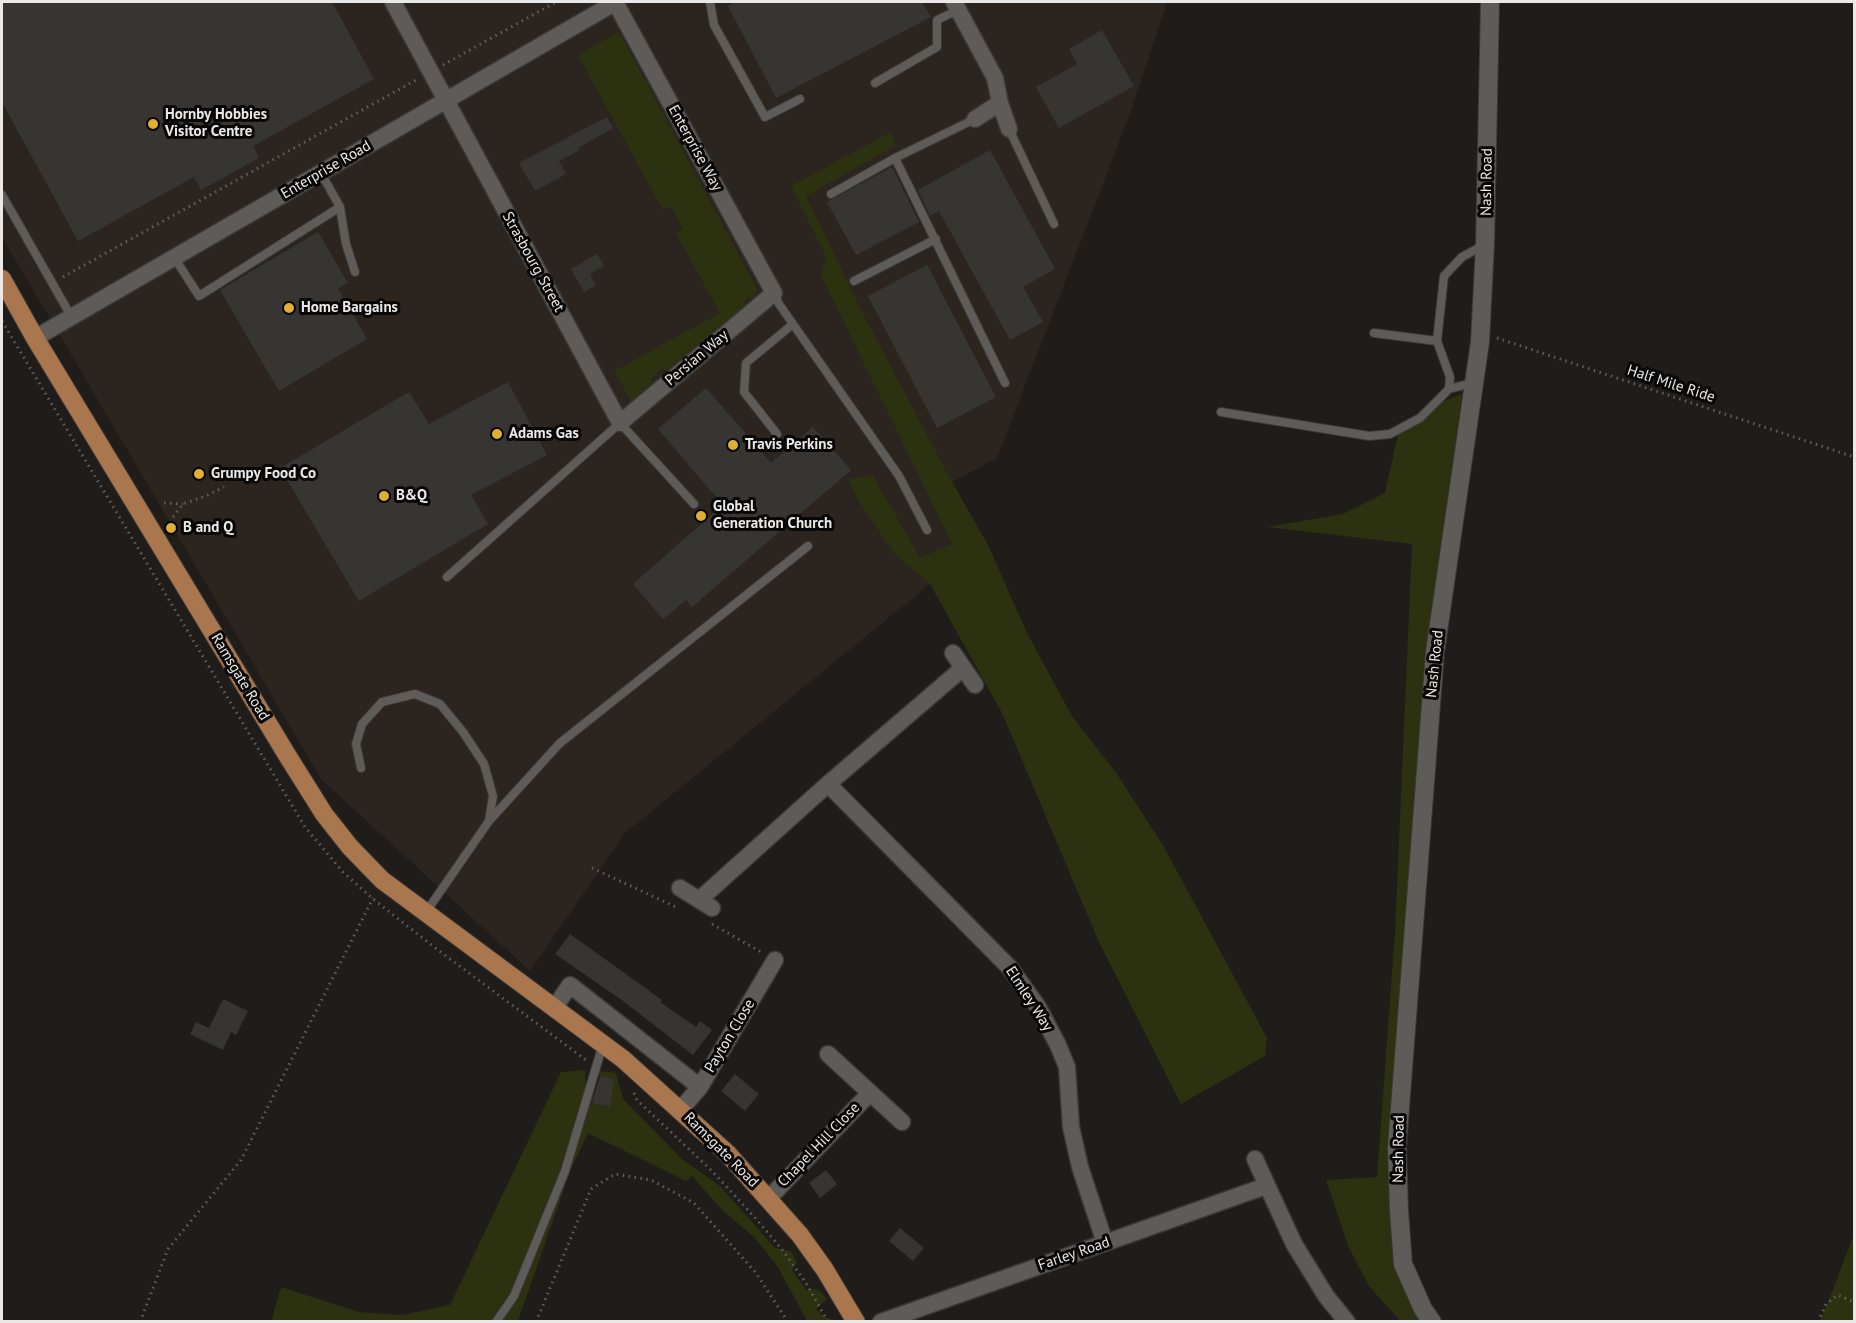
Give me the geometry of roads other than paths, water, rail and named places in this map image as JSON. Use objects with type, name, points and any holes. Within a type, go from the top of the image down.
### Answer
[{"type":"main road","name":"Ramsgate Road","points":[[2,279],[35,338],[324,814],[350,847],[382,880],[603,1043],[681,1109],[728,1154],[807,1244],[856,1322]]},
{"type":"street","name":"Strasbourg Street","points":[[393,2],[620,423]]},
{"type":"street","name":"Nash Road","points":[[1432,1322],[1423,1309],[1403,1264],[1397,1147],[1435,652],[1480,342],[1485,244],[1490,2]]},
{"type":"street","name":"Enterprise Road","points":[[35,338],[445,101],[607,4]]},
{"type":"street","name":"Enterprise Way","points":[[607,4],[774,294]]},
{"type":"street","points":[[956,6],[995,78],[1009,129]]},
{"type":"street","points":[[975,118],[1000,103]]},
{"type":"street","name":"Persian Way","points":[[620,423],[774,294]]},
{"type":"street","points":[[953,653],[975,685]]},
{"type":"street","points":[[680,888],[705,904],[828,784],[963,668]]},
{"type":"street","name":"Elmley Way","points":[[828,784],[1010,968],[1038,1008],[1067,1067],[1073,1137],[1080,1167],[1105,1243]]},
{"type":"street","name":"Payton Close","points":[[681,1109],[700,1087],[776,960]]},
{"type":"street","points":[[555,1007],[570,985],[700,1087]]},
{"type":"street","name":"Chapel Hill Close","points":[[828,1054],[902,1122]]},
{"type":"street","name":"Chapel Hill Close","points":[[769,1198],[870,1093]]},
{"type":"street","points":[[1255,1159],[1294,1244],[1326,1296],[1347,1322]]},
{"type":"street","name":"Farley Road","points":[[881,1322],[1266,1186]]},
{"type":"lane","points":[[710,2],[714,25],[765,117],[800,99]]},
{"type":"lane","points":[[875,82],[937,47],[937,20],[956,6]]},
{"type":"lane","points":[[831,194],[895,158],[975,118]]},
{"type":"lane","points":[[1009,129],[1054,224]]},
{"type":"lane","points":[[895,158],[1005,383]]},
{"type":"lane","points":[[321,173],[340,207],[346,244],[355,273]]},
{"type":"lane","points":[[2,195],[71,316]]},
{"type":"lane","points":[[174,257],[199,296],[340,207]]},
{"type":"lane","points":[[854,281],[936,239]]},
{"type":"lane","points":[[1449,389],[1450,377],[1437,341],[1444,276],[1462,257],[1485,244]]},
{"type":"lane","points":[[774,294],[899,476],[927,530]]},
{"type":"lane","points":[[777,435],[744,392],[746,363],[793,324]]},
{"type":"lane","points":[[1374,333],[1437,341]]},
{"type":"lane","points":[[1221,412],[1369,436],[1390,434],[1420,418],[1449,389],[1475,381]]},
{"type":"lane","points":[[447,577],[620,423],[694,504]]},
{"type":"lane","points":[[426,912],[489,821],[560,743],[808,546]]},
{"type":"lane","points":[[361,768],[356,744],[362,724],[382,702],[415,694],[440,704],[463,732],[484,764],[493,796],[489,821]]},
{"type":"lane","points":[[496,1322],[514,1296],[564,1171],[603,1043]]},
{"type":"place","name":"Hornby Hobbies Visitor Centre","points":[[153,124]]},
{"type":"place","name":"Home Bargains","points":[[289,308]]},
{"type":"place","name":"Adams Gas","points":[[497,434]]},
{"type":"place","name":"Travis Perkins","points":[[733,445]]},
{"type":"place","name":"Grumpy Food Co","points":[[199,474]]},
{"type":"place","name":"B&Q","points":[[384,496]]},
{"type":"place","name":"Global Generation Church","points":[[701,516]]},
{"type":"place","name":"B and Q","points":[[171,528]]}]
